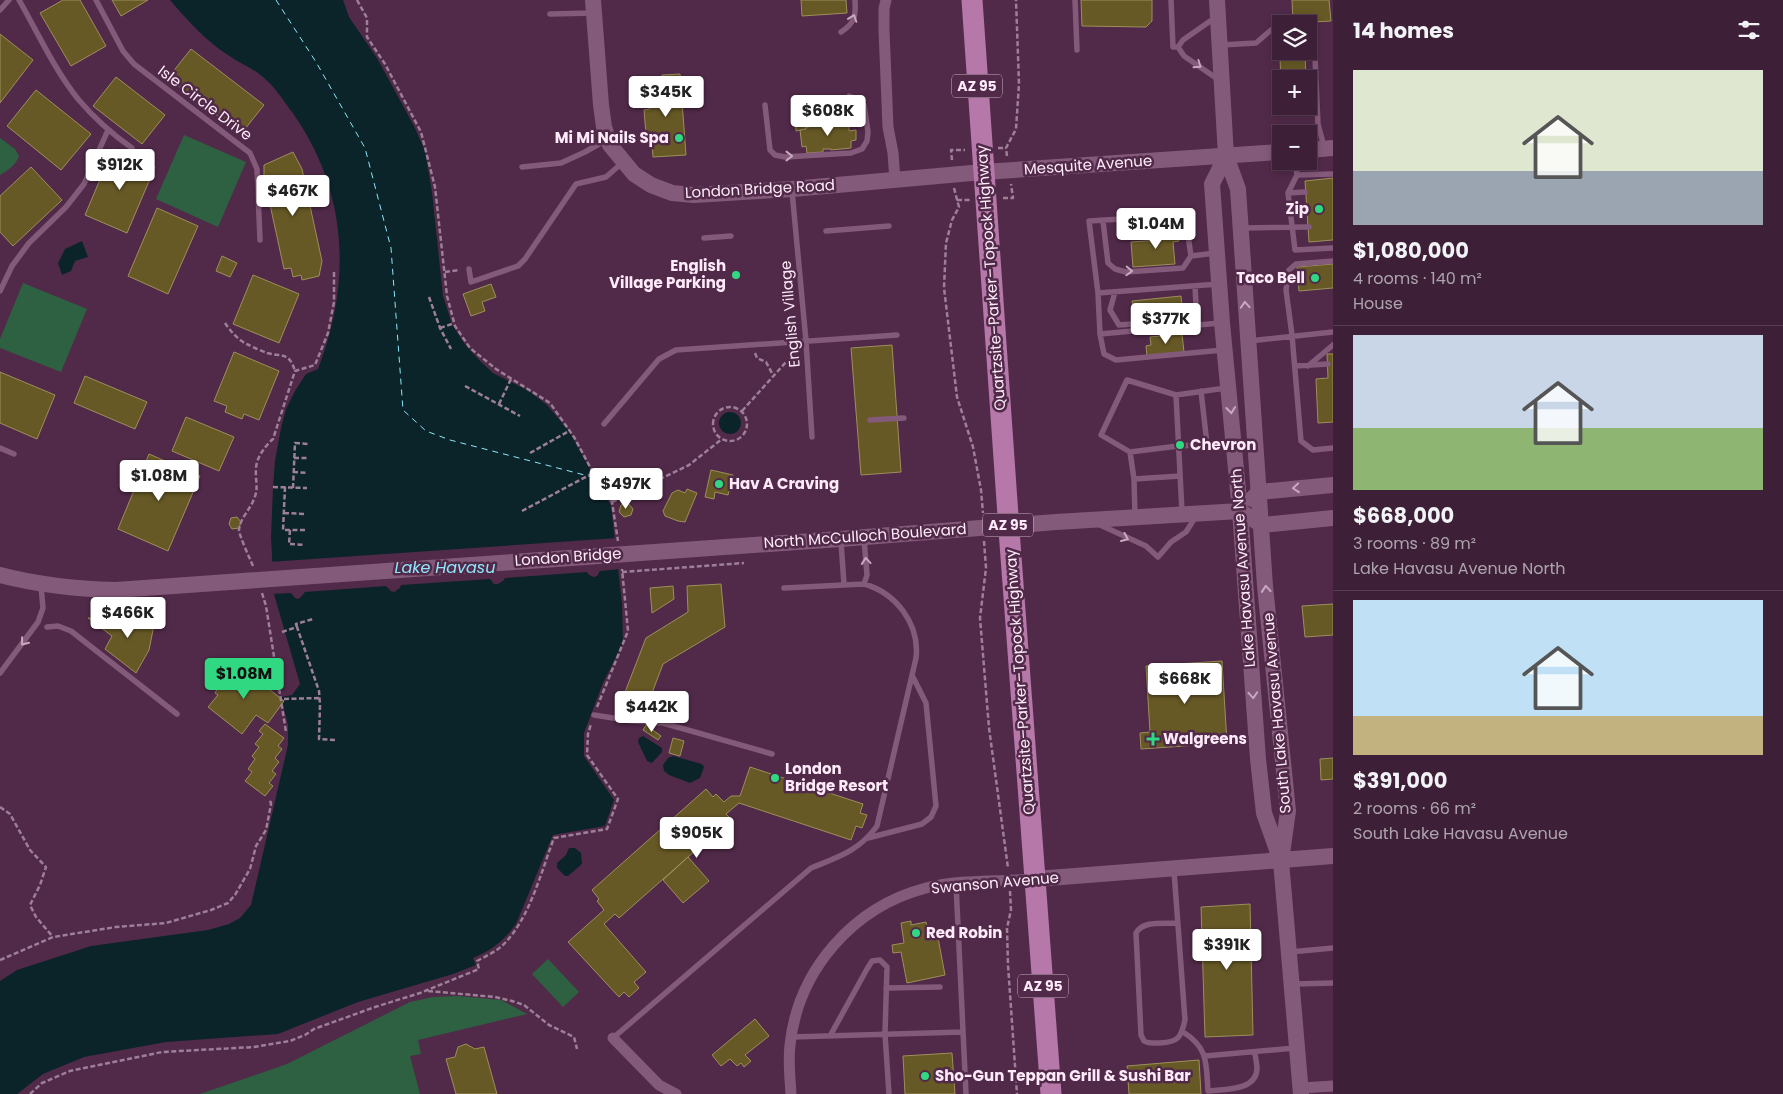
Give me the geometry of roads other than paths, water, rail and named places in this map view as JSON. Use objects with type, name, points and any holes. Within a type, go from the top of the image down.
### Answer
[{"type":"highway","name":"Quartzsite–Parker–Topock Highway","points":[[972,0],[1051,1094]]},
{"type":"main road","name":"London Bridge Road","points":[[594,7],[604,127],[610,145],[623,162],[634,174],[651,185],[672,192],[694,195],[896,180]]},
{"type":"main road","name":"Lake Havasu Avenue North","points":[[1217,8],[1226,156],[1238,188],[1247,341],[1261,518]]},
{"type":"main road","name":"Mesquite Avenue","points":[[896,180],[983,172],[1272,153]]},
{"type":"main road","name":"Lake Havasu Avenue North","points":[[1226,156],[1212,184],[1222,322],[1240,511],[1258,759],[1264,813],[1281,860]]},
{"type":"main road","points":[[1333,485],[1259,492],[1240,511],[1261,518],[1333,518]]},
{"type":"main road","name":"North McCulloch Boulevard","points":[[728,546],[1056,522],[1240,511]]},
{"type":"main road","name":"South Lake Havasu Avenue","points":[[1261,518],[1288,811],[1281,860],[1301,1091]]},
{"type":"main road","name":"London Bridge","points":[[0,575],[41,584],[82,589],[116,590],[728,546]]},
{"type":"main road","name":"Swanson Avenue","points":[[1036,879],[1333,856]]},
{"type":"street","points":[[886,0],[884,30],[888,127],[894,153],[896,180]]},
{"type":"street","name":"Swanson Avenue","points":[[791,1094],[789,1062],[791,1037],[796,1015],[807,985],[823,958],[844,934],[868,914],[896,899],[926,888],[956,884],[1036,879]]},
{"type":"street","points":[[613,1038],[659,1084],[676,1094]]},
{"type":"street","points":[[1301,1091],[1333,1086]]},
{"type":"lane","points":[[0,10],[9,0]]},
{"type":"lane","points":[[19,0],[65,82],[92,115],[132,148]]},
{"type":"lane","name":"Isle Circle Drive","points":[[96,0],[123,51],[134,64],[251,155],[257,169],[260,240]]},
{"type":"lane","points":[[841,32],[851,26],[856,14],[855,0]]},
{"type":"lane","points":[[1075,0],[1077,50]]},
{"type":"lane","points":[[1171,0],[1173,47],[1178,47],[1184,56],[1222,82]]},
{"type":"lane","points":[[550,14],[594,7]]},
{"type":"lane","points":[[1178,47],[1217,8]]},
{"type":"lane","points":[[1219,45],[1256,43],[1272,30]]},
{"type":"lane","points":[[1315,60],[1318,124],[1322,149]]},
{"type":"lane","points":[[766,105],[770,150],[775,155],[785,157],[851,153],[862,149],[867,141],[868,132],[864,105],[857,99],[849,96]]},
{"type":"lane","points":[[0,291],[12,266],[29,243],[73,200],[84,184],[108,130]]},
{"type":"lane","points":[[522,167],[561,163],[608,139]]},
{"type":"lane","points":[[469,269],[470,282],[518,266],[525,259],[576,184],[606,177],[623,162]]},
{"type":"lane","points":[[1296,170],[1297,175],[1288,193],[1295,250],[1333,248]]},
{"type":"lane","points":[[1297,175],[1333,174]]},
{"type":"lane","name":"English Village","points":[[792,189],[806,341],[812,437]]},
{"type":"lane","points":[[1288,193],[1305,192]]},
{"type":"lane","points":[[1103,221],[1108,263],[1115,269],[1126,272],[1183,268],[1191,256],[1185,215],[1089,221],[1098,293],[1100,334],[1104,354],[1116,360],[1225,350]]},
{"type":"lane","points":[[826,231],[889,226]]},
{"type":"lane","points":[[1240,228],[1309,227]]},
{"type":"lane","points":[[704,238],[731,236]]},
{"type":"lane","points":[[1191,256],[1217,253]]},
{"type":"lane","points":[[1333,261],[1296,264],[1289,270],[1286,290],[1292,335],[1301,441],[1313,450],[1333,448]]},
{"type":"lane","points":[[1098,293],[1220,284]]},
{"type":"lane","points":[[1195,286],[1197,322]]},
{"type":"lane","points":[[1114,292],[1110,310],[1119,325],[1222,322]]},
{"type":"lane","points":[[1100,334],[1197,322]]},
{"type":"lane","points":[[1247,341],[1333,332]]},
{"type":"lane","points":[[604,424],[659,359],[676,350],[897,335]]},
{"type":"lane","points":[[1308,366],[1333,345]]},
{"type":"lane","points":[[1295,366],[1328,364]]},
{"type":"lane","points":[[1228,388],[1176,395],[1128,380],[1101,435],[1130,452],[1178,446],[1234,443]]},
{"type":"lane","points":[[1202,392],[1206,444]]},
{"type":"lane","points":[[1090,520],[1146,546],[1158,557],[1171,542],[1186,532],[1189,514],[1180,476],[1176,395]]},
{"type":"lane","points":[[870,420],[904,418]]},
{"type":"lane","points":[[0,448],[14,454]]},
{"type":"lane","points":[[1130,452],[1134,479],[1135,518]]},
{"type":"lane","points":[[1134,479],[1180,476]]},
{"type":"lane","points":[[864,537],[867,575],[864,584]]},
{"type":"lane","points":[[840,539],[844,584]]},
{"type":"lane","points":[[0,672],[32,631],[43,608],[41,584]]},
{"type":"lane","points":[[613,1038],[811,868],[847,853],[868,838],[876,826],[912,675],[916,648],[914,632],[908,618],[888,595],[875,587],[864,584],[844,584],[784,588]]},
{"type":"lane","points":[[47,627],[58,626],[71,631],[177,714]]},
{"type":"lane","points":[[868,838],[922,824],[931,817],[936,806],[926,704],[912,675]]},
{"type":"lane","points":[[594,715],[632,721],[663,723],[772,754]]},
{"type":"lane","points":[[1174,868],[1178,923],[1185,1020],[1182,1032],[1172,1042],[1149,1043],[1144,1041],[1141,1035],[1136,933],[1139,927],[1146,924],[1178,923]]},
{"type":"lane","points":[[956,884],[966,1094]]},
{"type":"lane","points":[[1289,952],[1333,948]]},
{"type":"lane","points":[[830,1036],[872,962],[880,960],[887,967],[885,1034],[889,1094]]},
{"type":"lane","points":[[1292,984],[1333,983]]},
{"type":"lane","points":[[886,988],[940,987]]},
{"type":"lane","points":[[791,1037],[963,1032]]},
{"type":"lane","points":[[1182,1032],[1194,1039],[1205,1056],[1208,1092],[1246,1086],[1252,1082],[1257,1068],[1255,1052]]},
{"type":"lane","points":[[1205,1056],[1298,1048]]},
{"type":"water","name":"Lake Havasu","points":[[170,0],[343,0],[349,17],[377,58],[414,126],[425,151],[432,192],[443,296],[452,324],[464,343],[493,373],[529,391],[547,405],[569,431],[611,506],[622,603],[623,643],[603,683],[584,733],[584,756],[614,800],[605,826],[553,835],[516,924],[497,944],[473,958],[476,965],[453,974],[358,1002],[278,1034],[166,1042],[84,1057],[43,1074],[17,1094],[0,1094],[0,981],[17,970],[91,946],[208,930],[229,924],[240,918],[251,905],[288,745],[288,725],[281,697],[292,695],[300,684],[274,594],[271,537],[273,487],[275,461],[286,409],[306,374],[318,369],[329,336],[336,303],[339,270],[339,237],[334,205],[324,173],[311,142],[275,89],[259,74],[212,44]]},
{"type":"water","points":[[82,241],[88,257],[75,261],[71,271],[62,275],[58,263],[65,249]]},
{"type":"water","points":[[730,412],[738,415],[741,423],[738,431],[730,434],[722,431],[719,423],[722,415]]},
{"type":"water","points":[[643,736],[662,748],[662,752],[652,763],[647,761],[638,742],[639,738]]},
{"type":"water","points":[[673,756],[702,764],[704,767],[700,778],[690,783],[669,775],[664,771],[663,765],[668,758]]},
{"type":"water","points":[[569,848],[575,848],[581,853],[582,864],[568,876],[565,876],[557,868],[557,863],[566,855]]},
{"type":"place","name":"Mi Mi Nails Spa","points":[[679,138]]},
{"type":"place","name":"Zip","points":[[1319,209]]},
{"type":"place","name":"English Village Parking","points":[[736,275]]},
{"type":"place","name":"Taco Bell","points":[[1315,278]]},
{"type":"place","name":"Chevron","points":[[1180,445]]},
{"type":"place","name":"Hav A Craving","points":[[719,484]]},
{"type":"place","name":"Walgreens","points":[[1153,739]]},
{"type":"place","name":"London Bridge Resort","points":[[775,778]]},
{"type":"place","name":"Red Robin","points":[[916,933]]},
{"type":"place","name":"Sho-Gun Teppan Grill & Sushi Bar","points":[[925,1076]]}]
